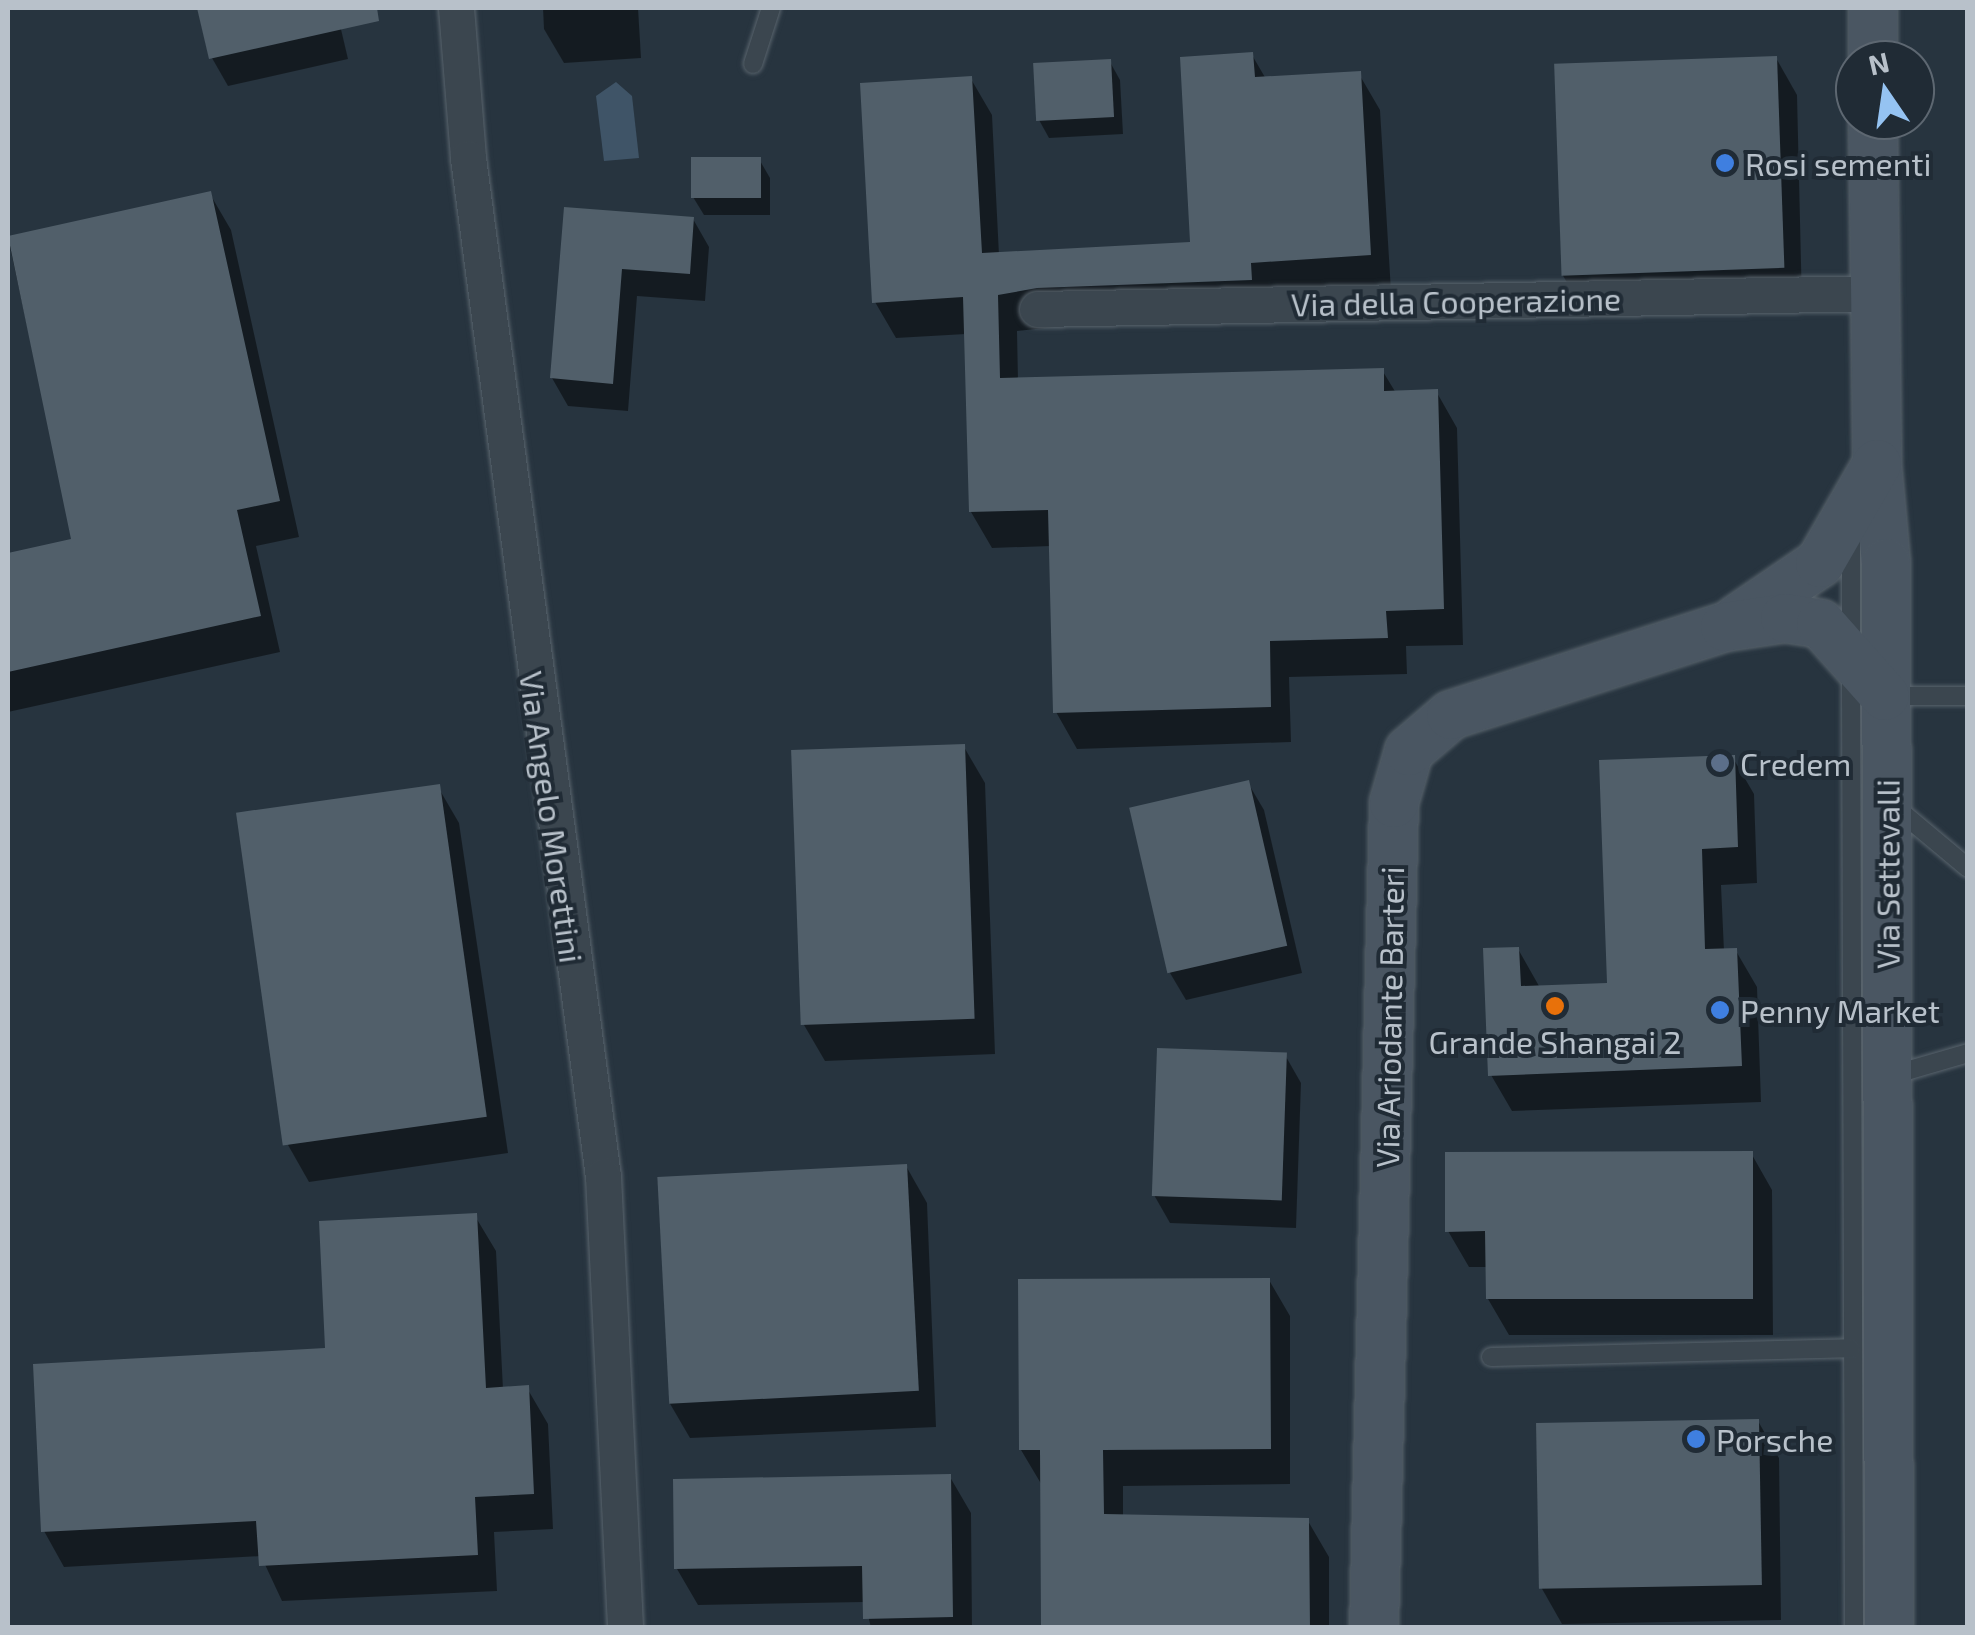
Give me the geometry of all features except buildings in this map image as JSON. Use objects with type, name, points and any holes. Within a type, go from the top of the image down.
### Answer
[{"type":"main road","points":[[1873,8],[1873,40]]},
{"type":"main road","name":"Via Settevalli","points":[[1874,140],[1877,464],[1886,696],[1888,1628]]},
{"type":"main road","points":[[1724,627],[1810,572],[1852,518],[1877,464]]},
{"type":"main road","points":[[1724,627],[1785,618],[1821,624],[1886,696]]},
{"type":"main road","name":"Via Ariodante Barteri","points":[[1374,1628],[1394,803],[1409,751],[1451,716],[1724,627]]},
{"type":"street","name":"Via Angelo Morettini","points":[[456,8],[468,158],[603,1176],[624,1628]]},
{"type":"street","name":"Via della Cooperazione","points":[[1037,309],[1874,294]]},
{"type":"lane","points":[[753,64],[771,8]]},
{"type":"lane","name":"Via Settevalli","points":[[1852,518],[1854,1628]]},
{"type":"lane","points":[[1886,696],[1968,696]]},
{"type":"lane","points":[[1886,800],[1968,868]]},
{"type":"lane","points":[[1889,1076],[1968,1053]]},
{"type":"lane","points":[[1490,1357],[1851,1348]]},
{"type":"water","points":[[616,82],[632,96],[639,158],[604,161],[596,96]]},
{"type":"place","name":"Rosi sementi","points":[[1725,163]]},
{"type":"place","name":"Credem","points":[[1720,763]]},
{"type":"place","name":"Grande Shangai 2","points":[[1555,1006]]},
{"type":"place","name":"Penny Market","points":[[1720,1010]]},
{"type":"place","name":"Porsche","points":[[1696,1439]]}]
